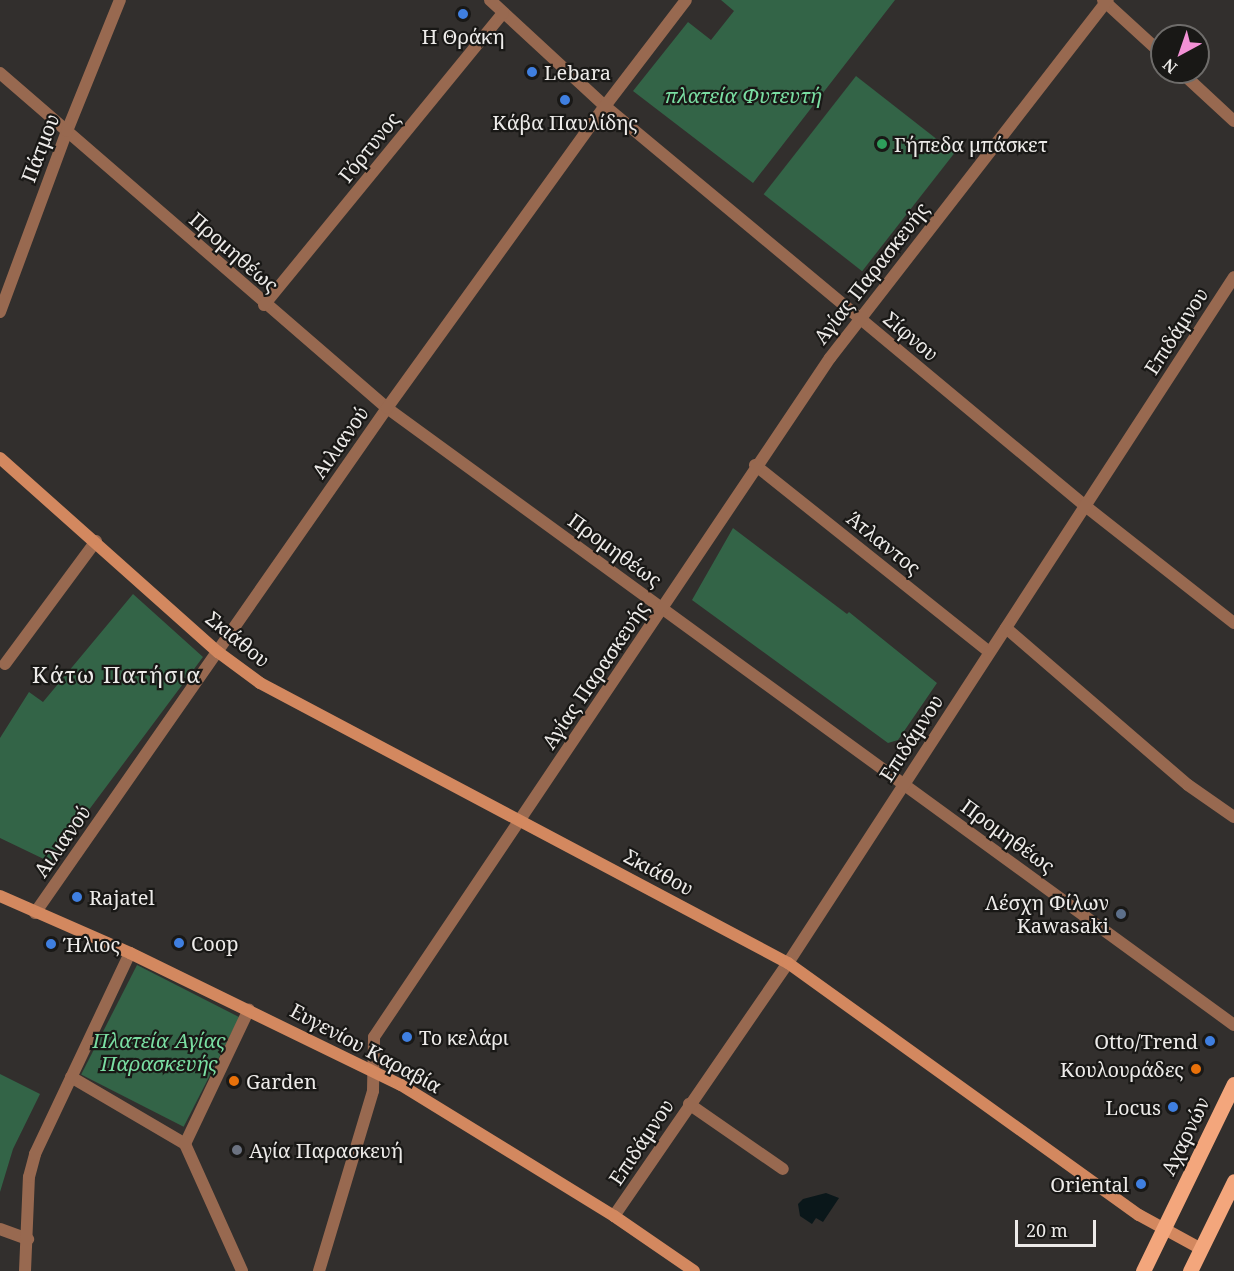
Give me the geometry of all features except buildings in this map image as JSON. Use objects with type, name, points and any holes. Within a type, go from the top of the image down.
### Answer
[{"type":"main road","name":"Αχαρνών","points":[[1143,1271],[1234,1084]]},
{"type":"main road","points":[[1190,1271],[1234,1181]]},
{"type":"street","name":"Πάτμου","points":[[0,312],[67,130],[120,0]]},
{"type":"street","name":"Σίφνου","points":[[490,0],[605,106],[1084,505],[1234,623]]},
{"type":"street","name":"Αιλιανού","points":[[35,913],[387,408],[605,106],[686,0]]},
{"type":"street","points":[[1106,1],[1150,43]]},
{"type":"street","name":"Αγίας Παρασκευής","points":[[319,1271],[375,1071],[371,1054],[374,1037],[663,609],[755,465],[861,320],[1106,1]]},
{"type":"street","name":"Γόρτυνος","points":[[264,305],[503,13]]},
{"type":"street","name":"Προμηθέως","points":[[0,73],[264,305],[387,408],[1234,1024]]},
{"type":"street","points":[[1194,84],[1234,121]]},
{"type":"street","name":"Επιδάμνου","points":[[614,1216],[788,963],[1084,505],[1234,278]]},
{"type":"street","name":"Σκιάθου","points":[[0,458],[96,541],[218,652],[260,683],[788,963],[1139,1215],[1200,1249]]},
{"type":"street","name":"Άτλαντος","points":[[755,465],[989,652]]},
{"type":"street","points":[[6,664],[96,541]]},
{"type":"street","points":[[1006,628],[1188,785],[1234,817]]},
{"type":"street","name":"Ευγενίου Καραβία","points":[[0,896],[130,953],[375,1071],[614,1216],[694,1271]]},
{"type":"street","points":[[25,1271],[29,1177],[35,1154],[130,953]]},
{"type":"street","points":[[185,1144],[249,1009]]},
{"type":"street","points":[[71,1077],[185,1144],[240,1268]]},
{"type":"street","points":[[689,1104],[783,1169]]},
{"type":"street","points":[[0,1229],[28,1239]]},
{"type":"green space","name":"πλατεία Φυτευτή","points":[[721,0],[895,0],[753,183],[633,91],[688,22],[711,40],[734,11]]},
{"type":"green space","points":[[856,76],[955,153],[862,271],[764,194]]},
{"type":"green space","points":[[733,528],[847,614],[849,612],[937,683],[898,740],[888,743],[692,600]]},
{"type":"green space","points":[[133,594],[203,657],[50,862],[0,838],[0,738],[29,692],[43,702]]},
{"type":"green space","name":"Πλατεία Αγίας Παρασκευής","points":[[137,965],[239,1017],[184,1127],[81,1075]]},
{"type":"green space","points":[[0,1074],[40,1094],[13,1149],[0,1192]]},
{"type":"shaded area","points":[[826,1193],[839,1198],[823,1222],[816,1218],[812,1224],[800,1216],[798,1204],[803,1199]]},
{"type":"place","name":"Η Θράκη","points":[[463,14]]},
{"type":"place","name":"Lebara","points":[[532,72]]},
{"type":"place","name":"Κάβα Παυλίδης","points":[[565,100]]},
{"type":"place","name":"Γήπεδα μπάσκετ","points":[[882,144]]},
{"type":"place","name":"Rajatel","points":[[77,897]]},
{"type":"place","name":"Λέσχη Φίλων Kawasaki","points":[[1121,914]]},
{"type":"place","name":"Coop","points":[[179,943]]},
{"type":"place","name":"Ήλιος","points":[[51,944]]},
{"type":"place","name":"Το κελάρι","points":[[407,1037]]},
{"type":"place","name":"Otto/Trend","points":[[1210,1041]]},
{"type":"place","name":"Κουλουράδες","points":[[1196,1069]]},
{"type":"place","name":"Garden","points":[[234,1081]]},
{"type":"place","name":"Locus","points":[[1173,1107]]},
{"type":"place","name":"Αγία Παρασκευή","points":[[237,1150]]},
{"type":"place","name":"Oriental","points":[[1141,1184]]},
{"type":"district","name":"Κάτω Πατήσια","points":[[117,675]]}]
